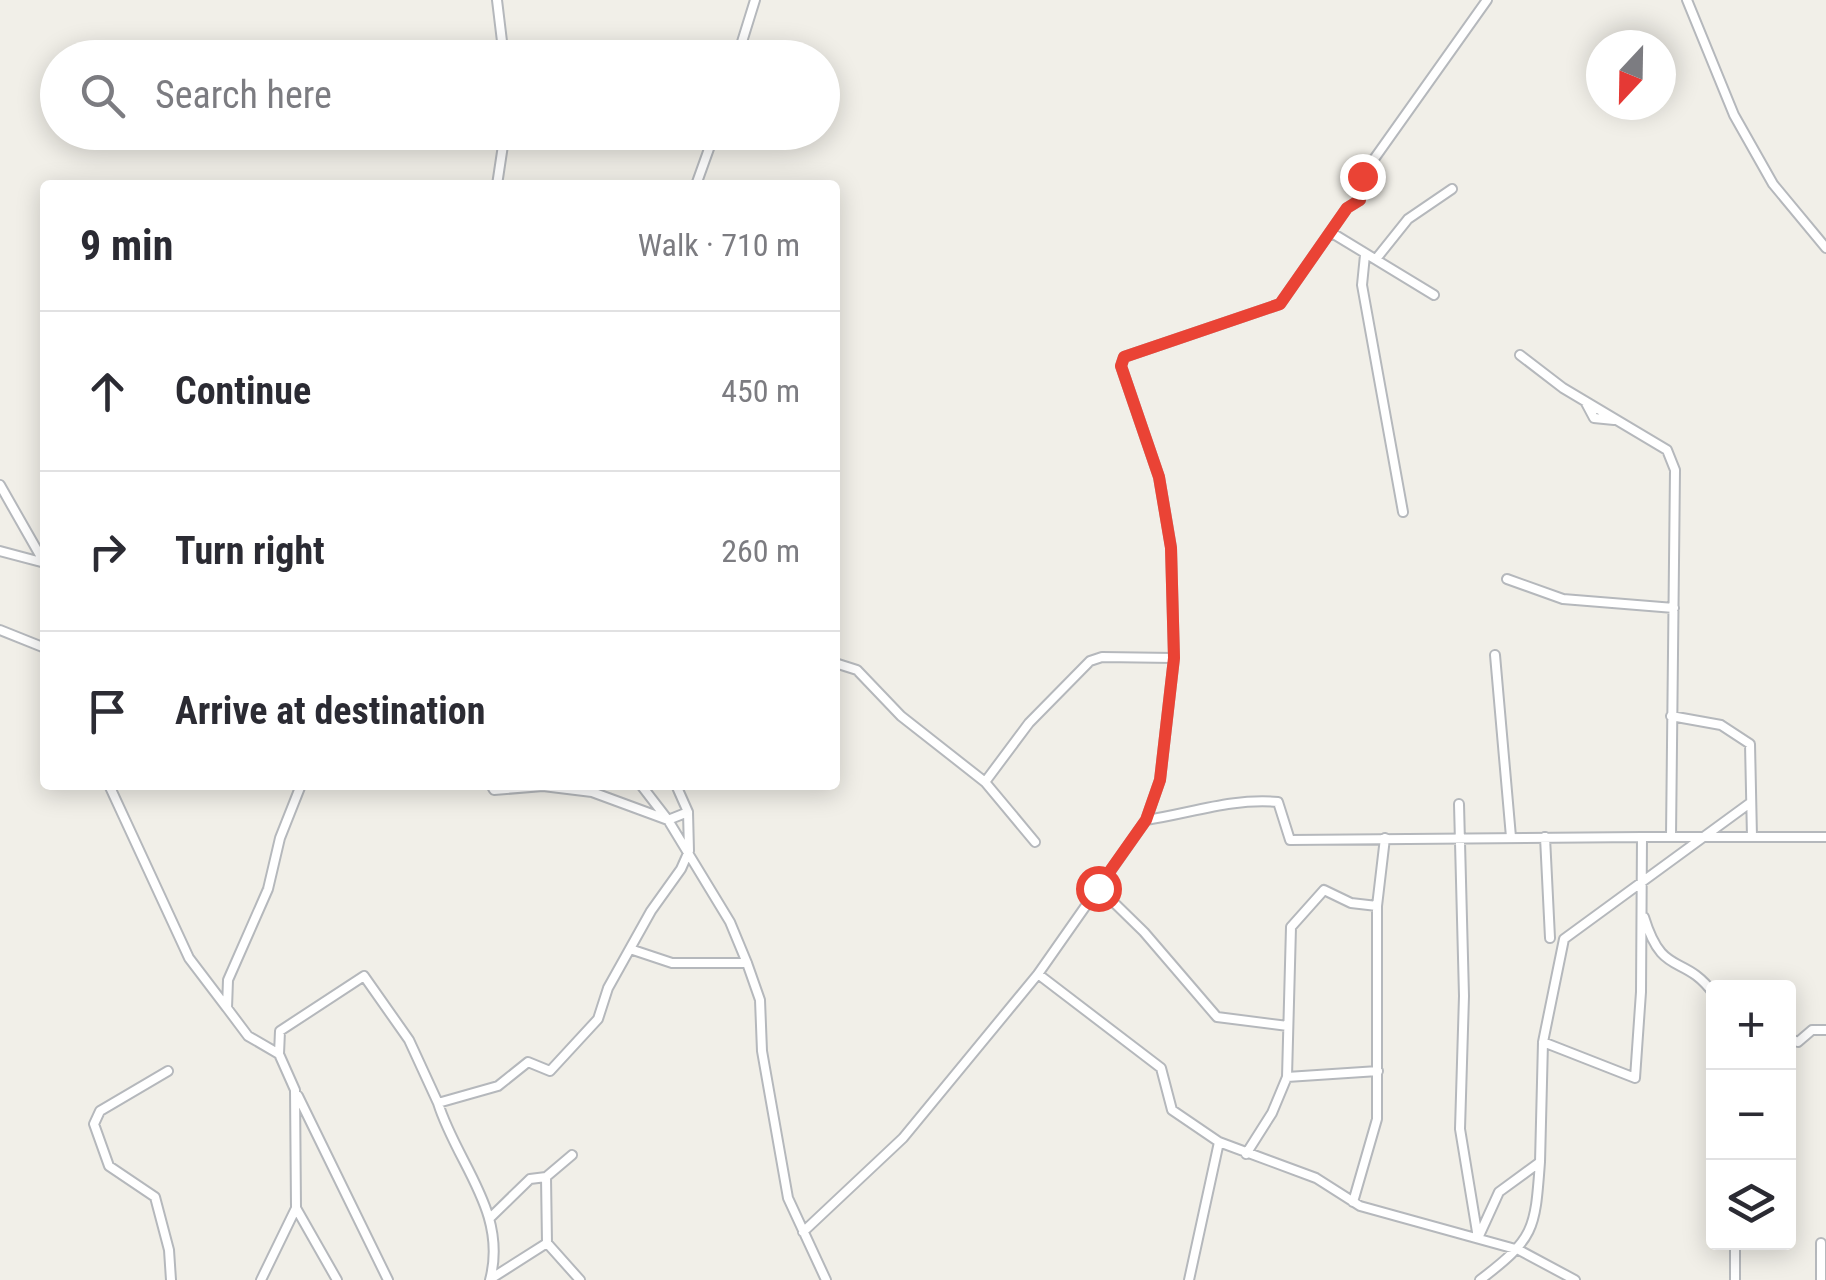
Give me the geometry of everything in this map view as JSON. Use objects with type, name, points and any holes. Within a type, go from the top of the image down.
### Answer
[{"type":"street","points":[[497,0],[502,40]]},
{"type":"street","points":[[743,40],[755,0]]},
{"type":"street","points":[[803,1232],[903,1138],[1038,974],[1146,820],[1160,780],[1174,658],[1171,548],[1159,477],[1121,366],[1124,357],[1280,304],[1347,208],[1360,200],[1362,176],[1487,0]]},
{"type":"street","points":[[1687,0],[1734,116],[1763,167],[1826,248]]},
{"type":"street","points":[[498,180],[503,150]]},
{"type":"street","points":[[698,180],[709,150]]},
{"type":"street","points":[[1376,260],[1408,219],[1452,189]]},
{"type":"street","points":[[1332,233],[1434,295]]},
{"type":"street","points":[[1364,254],[1362,286],[1403,512]]},
{"type":"street","points":[[1520,355],[1586,402],[1667,450],[1675,470],[1671,837]]},
{"type":"street","points":[[0,485],[40,555]]},
{"type":"street","points":[[0,551],[40,563]]},
{"type":"street","points":[[1506,579],[1564,599],[1674,608]]},
{"type":"street","points":[[0,630],[40,646]]},
{"type":"street","points":[[1495,656],[1511,836]]},
{"type":"street","points":[[984,782],[1029,723],[1090,661],[1102,657],[1174,658]]},
{"type":"street","points":[[840,665],[857,670],[902,716],[984,782],[1035,842]]},
{"type":"street","points":[[1671,716],[1721,725],[1750,744],[1752,837]]},
{"type":"street","points":[[110,790],[189,958],[248,1036],[279,1054]]},
{"type":"street","points":[[227,1008],[228,980],[268,889],[280,838],[299,790]]},
{"type":"street","points":[[576,790],[592,792],[668,820],[688,812]]},
{"type":"street","points":[[644,790],[689,851],[748,963],[760,1000],[762,1051],[788,1198],[826,1280]]},
{"type":"street","points":[[438,1103],[498,1086],[528,1062],[550,1071],[598,1019],[630,949],[689,851],[688,812],[678,790]]},
{"type":"street","points":[[1146,820],[1196,813],[1221,802],[1253,800],[1278,802],[1290,840],[1826,837]]},
{"type":"street","points":[[1480,1280],[1519,1250],[1536,1220],[1543,1042],[1564,939],[1750,803]]},
{"type":"street","points":[[1459,804],[1460,1129],[1478,1238]]},
{"type":"street","points":[[1545,837],[1550,938]]},
{"type":"street","points":[[1543,1042],[1635,1078],[1642,837]]},
{"type":"street","points":[[1352,1202],[1374,1132],[1378,1071],[1376,906],[1384,838]]},
{"type":"street","points":[[1098,888],[1144,932],[1217,1017],[1288,1026]]},
{"type":"street","points":[[1246,1154],[1272,1114],[1286,1077],[1291,927],[1324,890],[1351,903],[1376,906]]},
{"type":"street","points":[[1642,908],[1652,944],[1668,963],[1698,972],[1706,983]]},
{"type":"street","points":[[630,949],[672,963],[748,963]]},
{"type":"street","points":[[1038,974],[1161,1068],[1172,1110],[1219,1142],[1316,1178],[1352,1202],[1519,1250],[1575,1280]]},
{"type":"street","points":[[388,1280],[279,1054],[280,1031],[364,976],[410,1040],[438,1103],[448,1138],[476,1180],[491,1217],[491,1279]]},
{"type":"street","points":[[1796,1041],[1812,1030],[1826,1030]]},
{"type":"street","points":[[168,1071],[100,1111],[94,1124],[110,1166],[155,1197],[169,1250],[171,1280]]},
{"type":"street","points":[[1286,1077],[1378,1071]]},
{"type":"street","points":[[261,1280],[296,1208],[295,1090]]},
{"type":"street","points":[[1190,1280],[1219,1142]]},
{"type":"street","points":[[491,1217],[530,1179],[546,1177],[572,1155]]},
{"type":"street","points":[[1478,1238],[1499,1192],[1540,1162]]},
{"type":"street","points":[[546,1177],[547,1243],[580,1280]]},
{"type":"street","points":[[296,1208],[337,1280]]},
{"type":"street","points":[[491,1279],[547,1243]]},
{"type":"street","points":[[1820,1243],[1820,1280]]},
{"type":"street","points":[[1735,1250],[1736,1280]]},
{"type":"street","points":[[266,1268],[272,1280]]},
{"type":"route","points":[[1098,888],[1146,820],[1160,780],[1174,658],[1171,548],[1159,477],[1121,366],[1124,357],[1280,304],[1347,208],[1360,200],[1362,176]]}]
